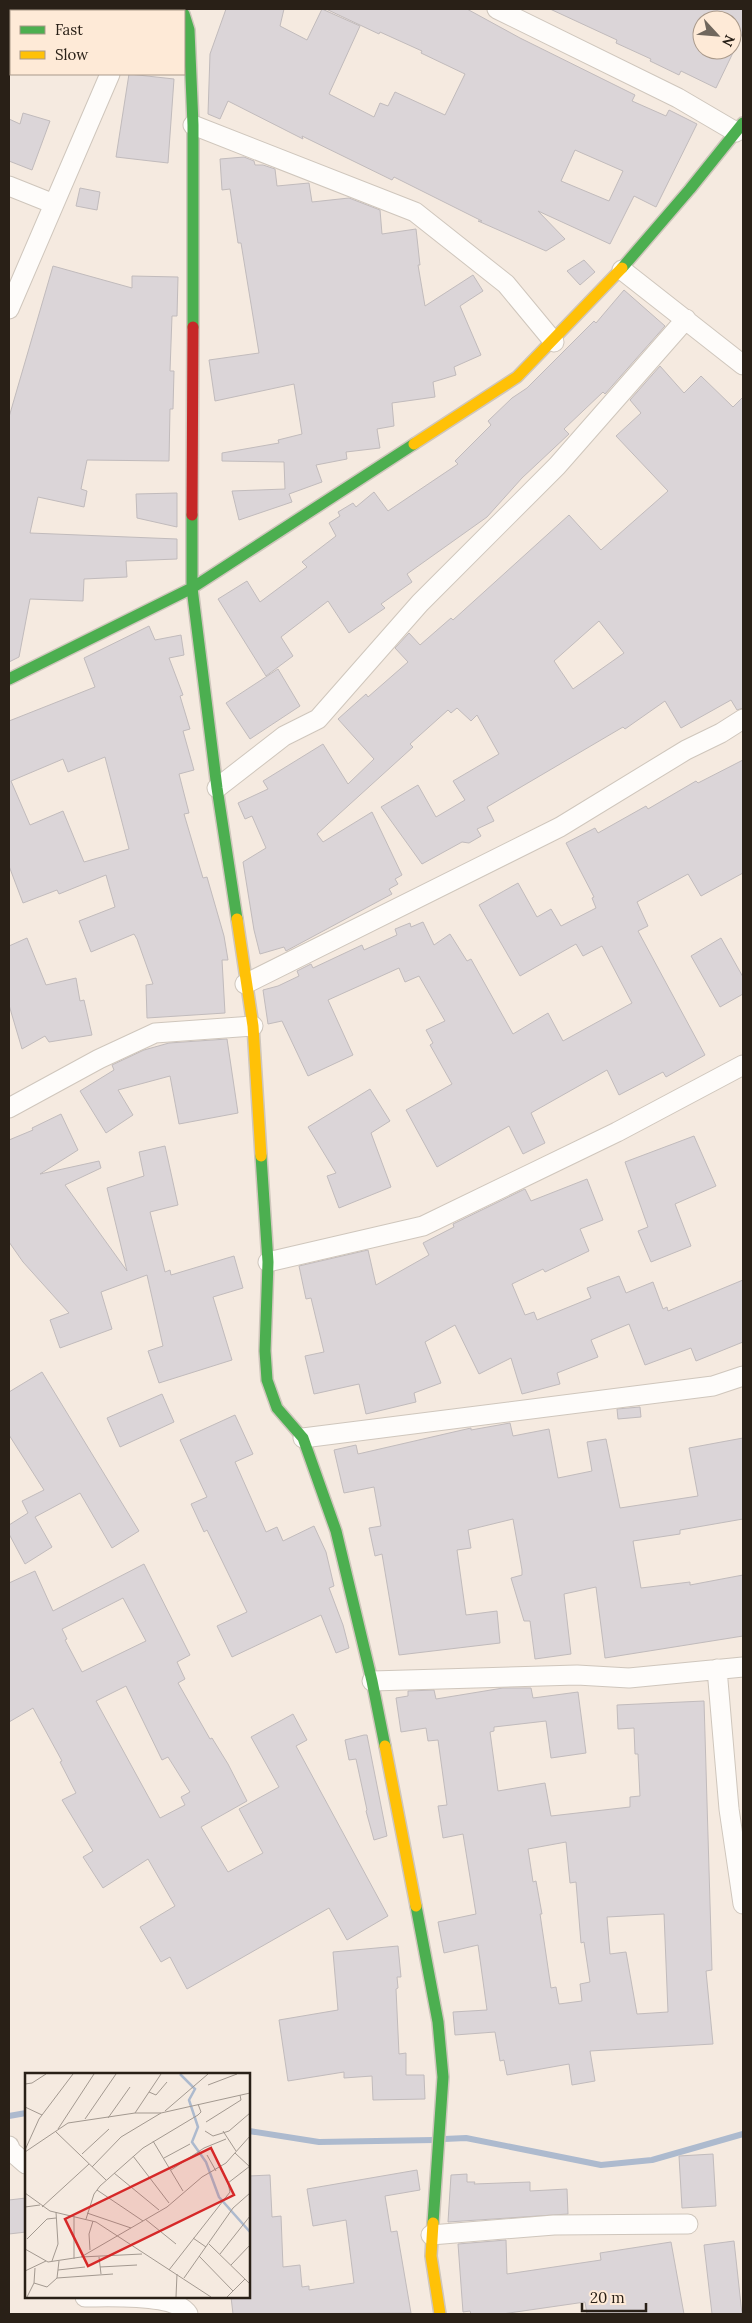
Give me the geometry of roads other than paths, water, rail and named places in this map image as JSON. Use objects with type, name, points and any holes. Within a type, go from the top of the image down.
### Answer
[{"type":"street","points":[[9,679],[192,588],[517,377],[554,342],[622,270],[740,127],[497,9]]},
{"type":"street","points":[[185,17],[189,30],[193,125],[192,588],[217,788],[252,1026],[268,1262],[265,1351],[267,1380],[277,1408],[302,1438],[336,1531],[372,1682],[438,2022],[443,2078],[431,2256],[440,2314]]},
{"type":"street","points":[[9,309],[110,75]]},
{"type":"street","points":[[193,125],[415,212],[506,284],[554,342]]},
{"type":"street","points":[[9,186],[54,204]]},
{"type":"street","points":[[622,270],[743,365]]},
{"type":"street","points":[[217,788],[284,736],[318,719],[420,604],[557,466],[686,319]]},
{"type":"street","points":[[245,984],[560,827],[686,750],[721,733],[743,719]]},
{"type":"street","points":[[9,1108],[99,1059],[155,1033],[252,1026]]},
{"type":"street","points":[[268,1262],[423,1226],[617,1132],[743,1065]]},
{"type":"street","points":[[302,1438],[713,1386],[743,1376]]},
{"type":"street","points":[[372,1682],[577,1675],[629,1678],[743,1667]]},
{"type":"street","points":[[717,1669],[729,1809],[743,1904]]},
{"type":"street","points":[[9,2146],[11,2151],[25,2163]]},
{"type":"street","points":[[431,2235],[554,2225],[688,2224]]},
{"type":"street","points":[[120,2298],[154,2299],[172,2304],[188,2314]]},
{"type":"waterway","points":[[9,2116],[25,2113]]},
{"type":"waterway","points":[[250,2131],[319,2142],[434,2140]]},
{"type":"waterway","points":[[444,2139],[466,2138],[601,2165],[652,2160],[743,2134]]}]
